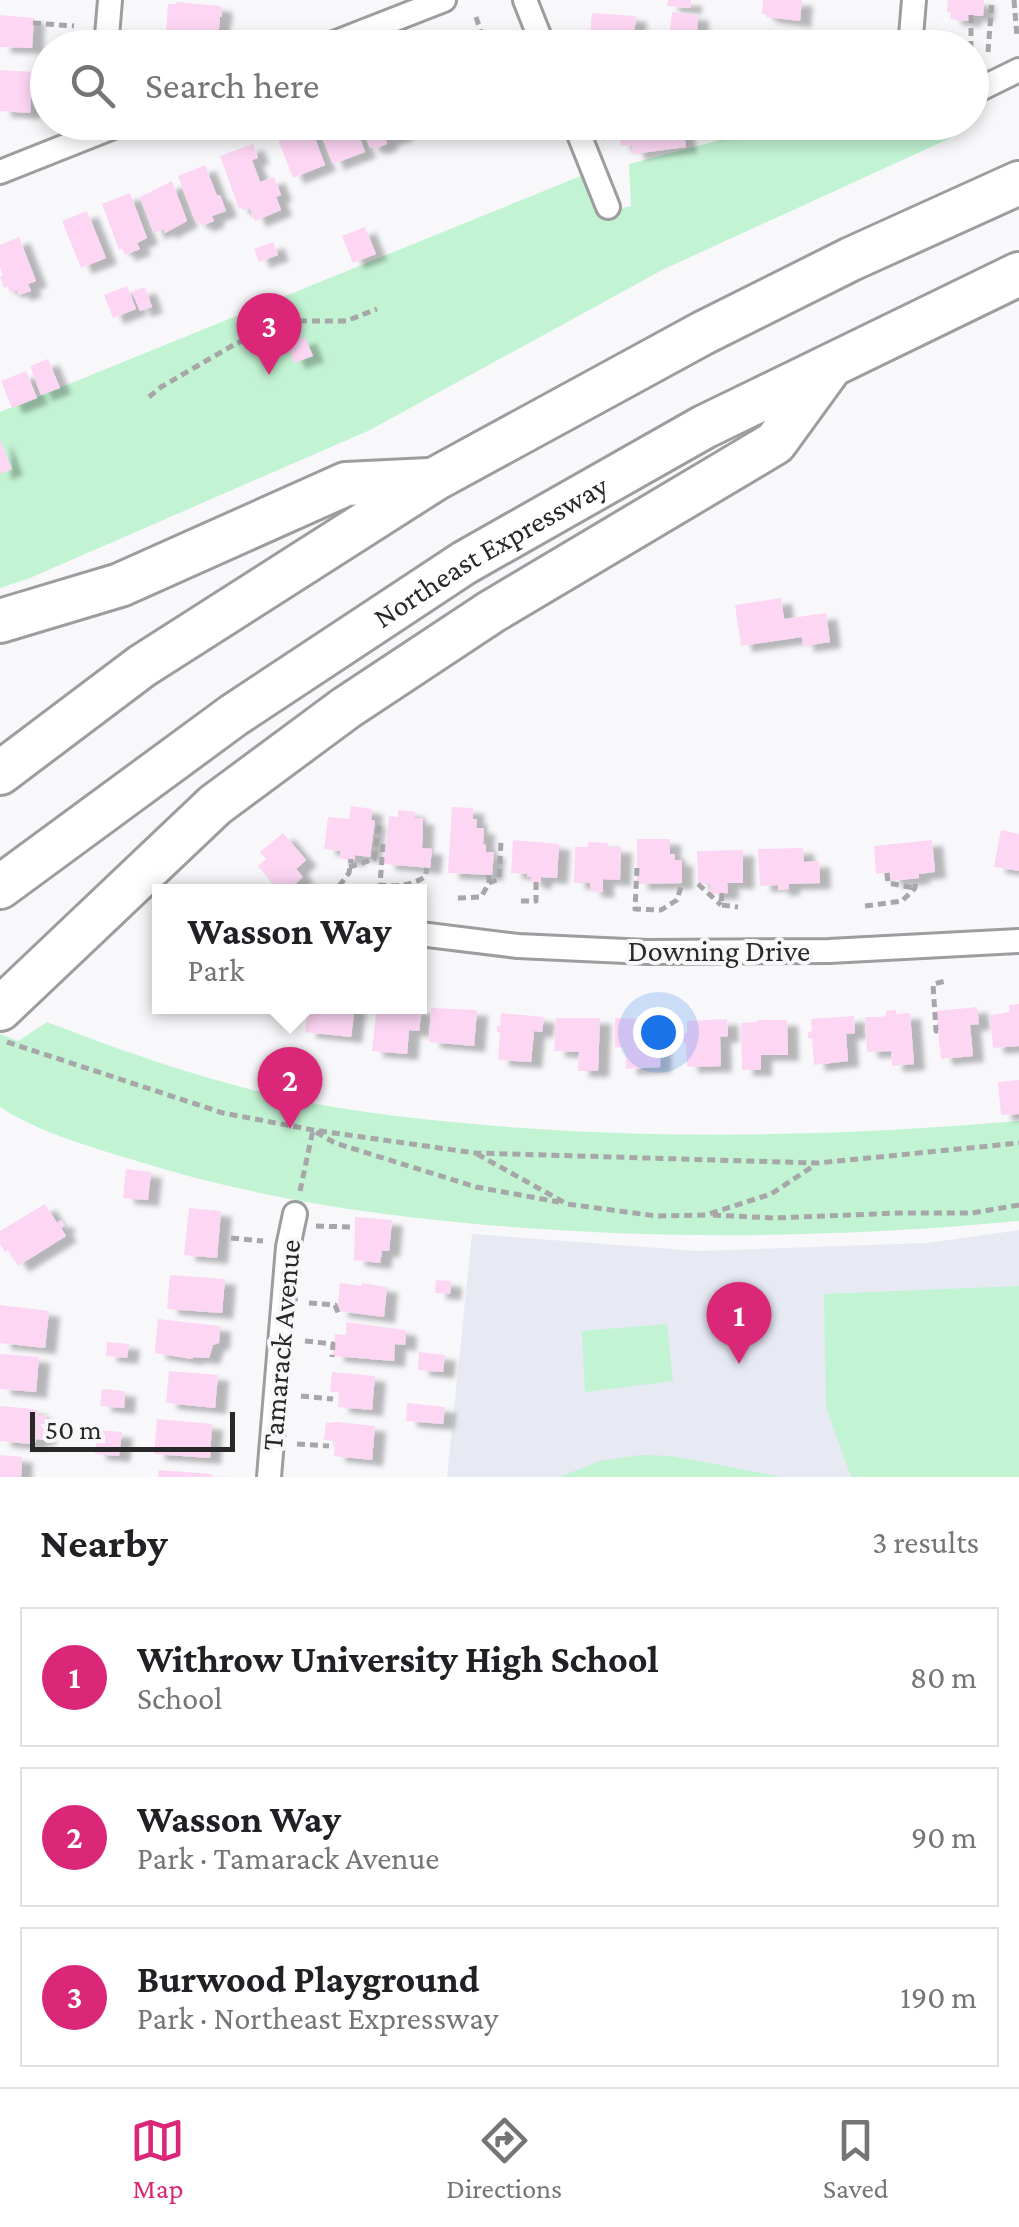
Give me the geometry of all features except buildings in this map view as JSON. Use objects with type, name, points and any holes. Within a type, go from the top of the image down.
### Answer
[{"type":"highway","points":[[0,774],[142,666],[435,480],[703,333],[1019,182]]},
{"type":"highway","name":"Northeast Expressway","points":[[0,887],[234,714],[464,564],[704,427],[1019,274]]},
{"type":"highway","points":[[0,1010],[215,805],[346,708],[491,612],[776,443],[832,365]]},
{"type":"highway","points":[[0,621],[120,585],[346,484],[435,480]]},
{"type":"street","points":[[108,30],[110,0]]},
{"type":"street","points":[[366,30],[444,0]]},
{"type":"street","points":[[525,0],[537,30]]},
{"type":"street","points":[[912,30],[914,0]]},
{"type":"street","points":[[989,85],[1019,70]]},
{"type":"street","points":[[0,172],[72,140]]},
{"type":"street","points":[[581,140],[608,207]]},
{"type":"street","name":"Downing Drive","points":[[427,935],[518,946],[648,952],[829,951],[1019,941]]},
{"type":"street","name":"Tamarack Avenue","points":[[269,1477],[288,1247],[295,1214]]},
{"type":"path","points":[[989,39],[992,0]]},
{"type":"path","points":[[1014,0],[1017,37]]},
{"type":"path","points":[[970,14],[970,30]]},
{"type":"path","points":[[476,17],[480,30]]},
{"type":"path","points":[[34,23],[74,26]]},
{"type":"path","points":[[150,397],[237,343],[302,320],[346,322],[377,309]]},
{"type":"path","points":[[340,884],[349,872],[350,863],[374,860],[379,824]]},
{"type":"path","points":[[490,883],[499,880],[501,841]]},
{"type":"path","points":[[380,884],[383,844]]},
{"type":"path","points":[[412,884],[425,877],[427,868]]},
{"type":"path","points":[[636,868],[635,909],[660,910],[677,900],[682,883]]},
{"type":"path","points":[[887,872],[888,882],[915,888]]},
{"type":"path","points":[[458,898],[481,897],[490,883],[490,875]]},
{"type":"path","points":[[864,906],[902,901],[915,888],[915,878]]},
{"type":"path","points":[[520,901],[536,901],[536,882]]},
{"type":"path","points":[[698,884],[721,905],[738,907]]},
{"type":"path","points":[[721,905],[722,894]]},
{"type":"path","points":[[938,1031],[933,984],[946,981]]},
{"type":"path","points":[[0,1039],[223,1113],[475,1153],[818,1163],[1019,1144]]},
{"type":"path","points":[[314,1130],[335,1143],[476,1187],[656,1216],[774,1218],[972,1212],[1019,1205]]},
{"type":"path","points":[[295,1214],[314,1130]]},
{"type":"path","points":[[475,1153],[567,1204]]},
{"type":"path","points":[[706,1215],[771,1194],[818,1163]]},
{"type":"path","points":[[316,1226],[350,1227]]},
{"type":"path","points":[[232,1238],[263,1241]]},
{"type":"path","points":[[308,1304],[335,1305],[339,1315]]},
{"type":"path","points":[[305,1341],[333,1344],[332,1356]]},
{"type":"path","points":[[301,1396],[332,1399]]},
{"type":"path","points":[[296,1444],[329,1446]]},
{"type":"shaded area","points":[[1019,1230],[1019,1477],[447,1477],[472,1234],[698,1251],[927,1243]]},
{"type":"green space","points":[[721,140],[946,140],[664,269],[370,430],[0,588],[0,412],[593,171],[605,212],[631,206],[629,164]]},
{"type":"green space","points":[[47,1022],[172,1067],[268,1094],[349,1110],[496,1126],[693,1135],[823,1133],[1019,1121],[1019,1221],[893,1231],[639,1234],[465,1223],[278,1197],[86,1145],[32,1125],[0,1107],[0,1034],[18,1041]]},
{"type":"green space","points":[[1019,1286],[1019,1477],[851,1477],[826,1407],[824,1294]]},
{"type":"green space","points":[[667,1324],[673,1381],[585,1392],[582,1331]]},
{"type":"green space","points":[[640,1455],[672,1456],[783,1477],[559,1477],[600,1461]]},
{"type":"place","name":"Burwood Playground","points":[[269,375]]},
{"type":"place","name":"Wasson Way","points":[[290,1129]]},
{"type":"place","name":"Withrow University High School","points":[[739,1364]]}]
